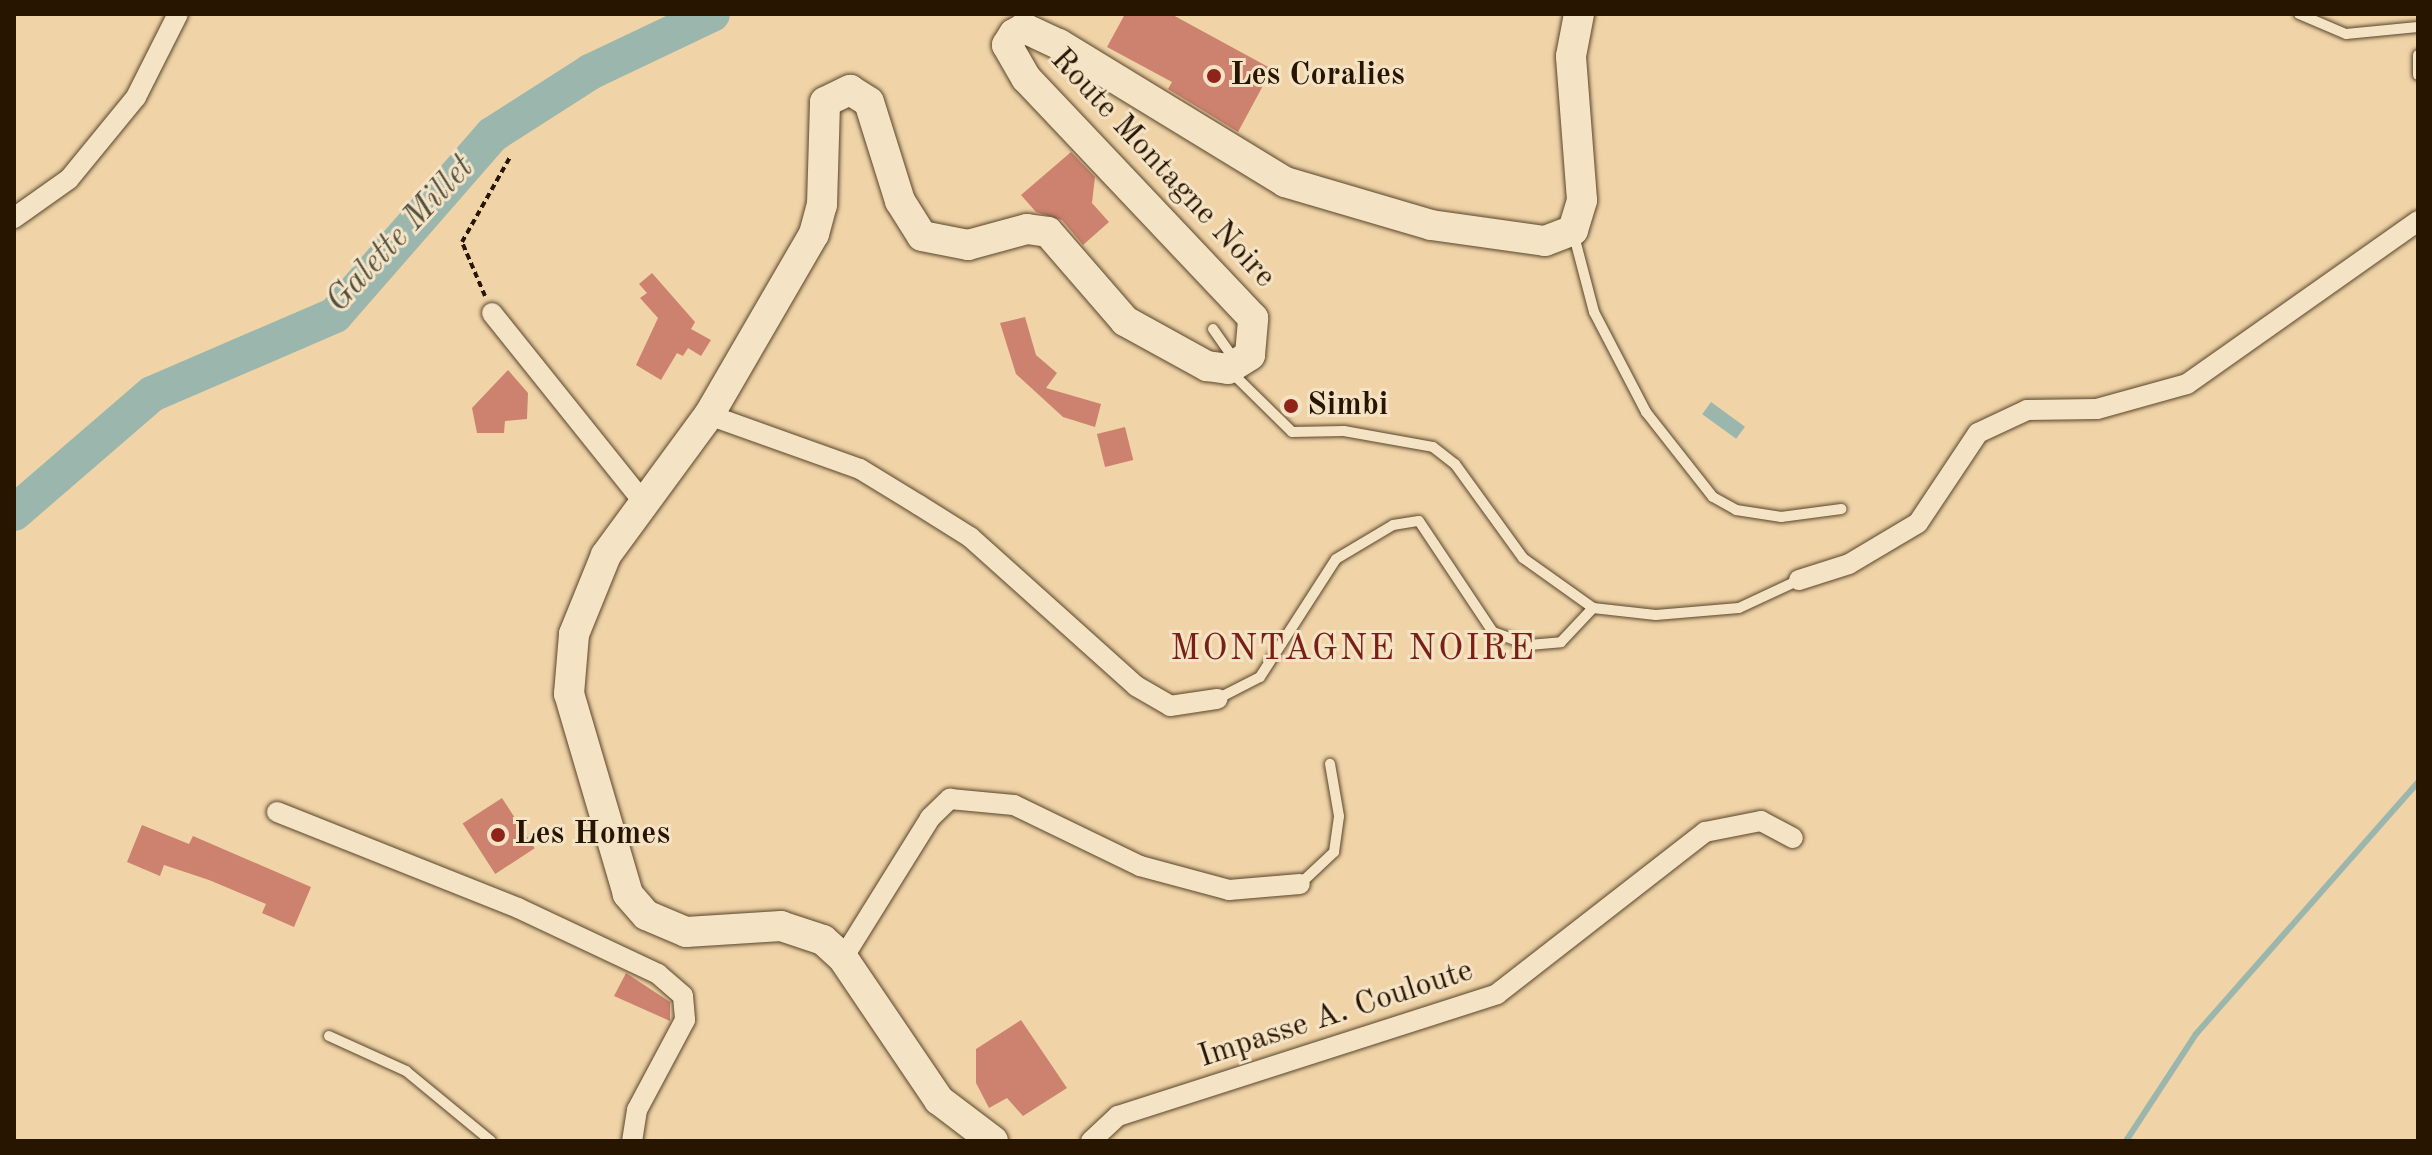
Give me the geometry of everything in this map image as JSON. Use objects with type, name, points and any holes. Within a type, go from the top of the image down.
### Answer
[{"type":"street","points":[[14,218],[69,179],[136,97],[178,14]]},
{"type":"street","points":[[1573,230],[1582,200],[1571,56],[1579,14]]},
{"type":"street","name":"Route Montagne Noire","points":[[1222,371],[1256,338],[1253,318],[1026,78],[1007,45],[1024,28],[1285,182],[1383,214],[1499,237],[1545,241],[1573,230]]},
{"type":"street","points":[[993,1141],[929,1089],[843,958],[802,928],[664,928],[628,894],[569,694],[584,601],[644,503],[709,415],[814,234],[822,205],[825,102],[841,90],[869,102],[900,201],[922,236],[968,245],[1027,229],[1048,232],[1125,321],[1222,371]]},
{"type":"street","points":[[1799,580],[1849,564],[1918,523],[1978,433],[2027,410],[2097,409],[2187,384],[2418,221]]},
{"type":"street","points":[[492,313],[644,503]]},
{"type":"street","points":[[709,415],[860,469],[970,537],[1136,686],[1170,706],[1217,699]]},
{"type":"street","points":[[843,958],[930,818],[950,799],[1014,805],[1140,866],[1229,890],[1300,884]]},
{"type":"street","points":[[277,812],[518,908],[658,974],[683,996],[685,1020],[637,1110],[632,1141]]},
{"type":"street","name":"Impasse A. Couloute","points":[[1091,1141],[1118,1116],[1497,994],[1705,832],[1761,821],[1793,838]]},
{"type":"lane","points":[[2299,14],[2346,34],[2418,27]]},
{"type":"lane","points":[[2418,55],[2418,75]]},
{"type":"lane","points":[[1573,230],[1594,312],[1640,400],[1713,497],[1736,510],[1781,517],[1841,509]]},
{"type":"lane","points":[[1213,329],[1222,371],[1292,432],[1344,431],[1433,447],[1455,464],[1523,558],[1593,608],[1656,615],[1739,608],[1799,580]]},
{"type":"lane","points":[[1217,699],[1260,677],[1336,559],[1393,525],[1419,521],[1493,632],[1529,645],[1561,642],[1593,608]]},
{"type":"lane","points":[[1300,884],[1334,852],[1339,816],[1330,764]]},
{"type":"lane","points":[[329,1036],[406,1071],[491,1141]]},
{"type":"path","points":[[492,313],[462,242],[510,157]]},
{"type":"water","points":[[1711,402],[1745,427],[1736,439],[1702,414]]},
{"type":"building","name":"Les Coralies","points":[[1125,14],[1171,14],[1272,69],[1238,132],[1168,89],[1172,82],[1107,47]]},
{"type":"building","points":[[1071,152],[1095,177],[1092,203],[1109,222],[1083,245],[1062,220],[1036,212],[1021,195]]},
{"type":"building","points":[[652,273],[695,322],[691,329],[711,340],[701,356],[688,348],[683,356],[677,353],[661,380],[636,365],[658,318],[640,298],[647,293],[639,284]]},
{"type":"building","points":[[1025,317],[1036,355],[1057,373],[1046,388],[1101,404],[1095,427],[1063,417],[1016,374],[1000,323]]},
{"type":"building","points":[[508,370],[528,393],[527,419],[505,421],[504,433],[477,433],[472,408]]},
{"type":"building","points":[[1125,427],[1133,460],[1105,467],[1097,434]]},
{"type":"building","name":"Les Homes","points":[[502,798],[535,848],[495,874],[463,824]]},
{"type":"building","points":[[142,825],[189,844],[193,836],[311,887],[294,927],[262,913],[266,904],[209,880],[164,865],[160,876],[127,862]]},
{"type":"building","points":[[626,973],[670,1002],[670,1021],[614,996]]},
{"type":"building","points":[[1021,1020],[1067,1088],[1023,1116],[1007,1098],[989,1108],[976,1083],[976,1049]]},
{"type":"waterway","name":"Galette Millet","points":[[14,513],[152,394],[335,315],[492,135],[590,72],[712,14]]},
{"type":"waterway","points":[[2126,1141],[2196,1034],[2418,782]]},
{"type":"place","name":"Les Coralies","points":[[1214,76]]},
{"type":"place","name":"Simbi","points":[[1291,406]]},
{"type":"place","name":"Les Homes","points":[[498,835]]},
{"type":"district","name":"MONTAGNE NOIRE","points":[[1353,651]]}]
